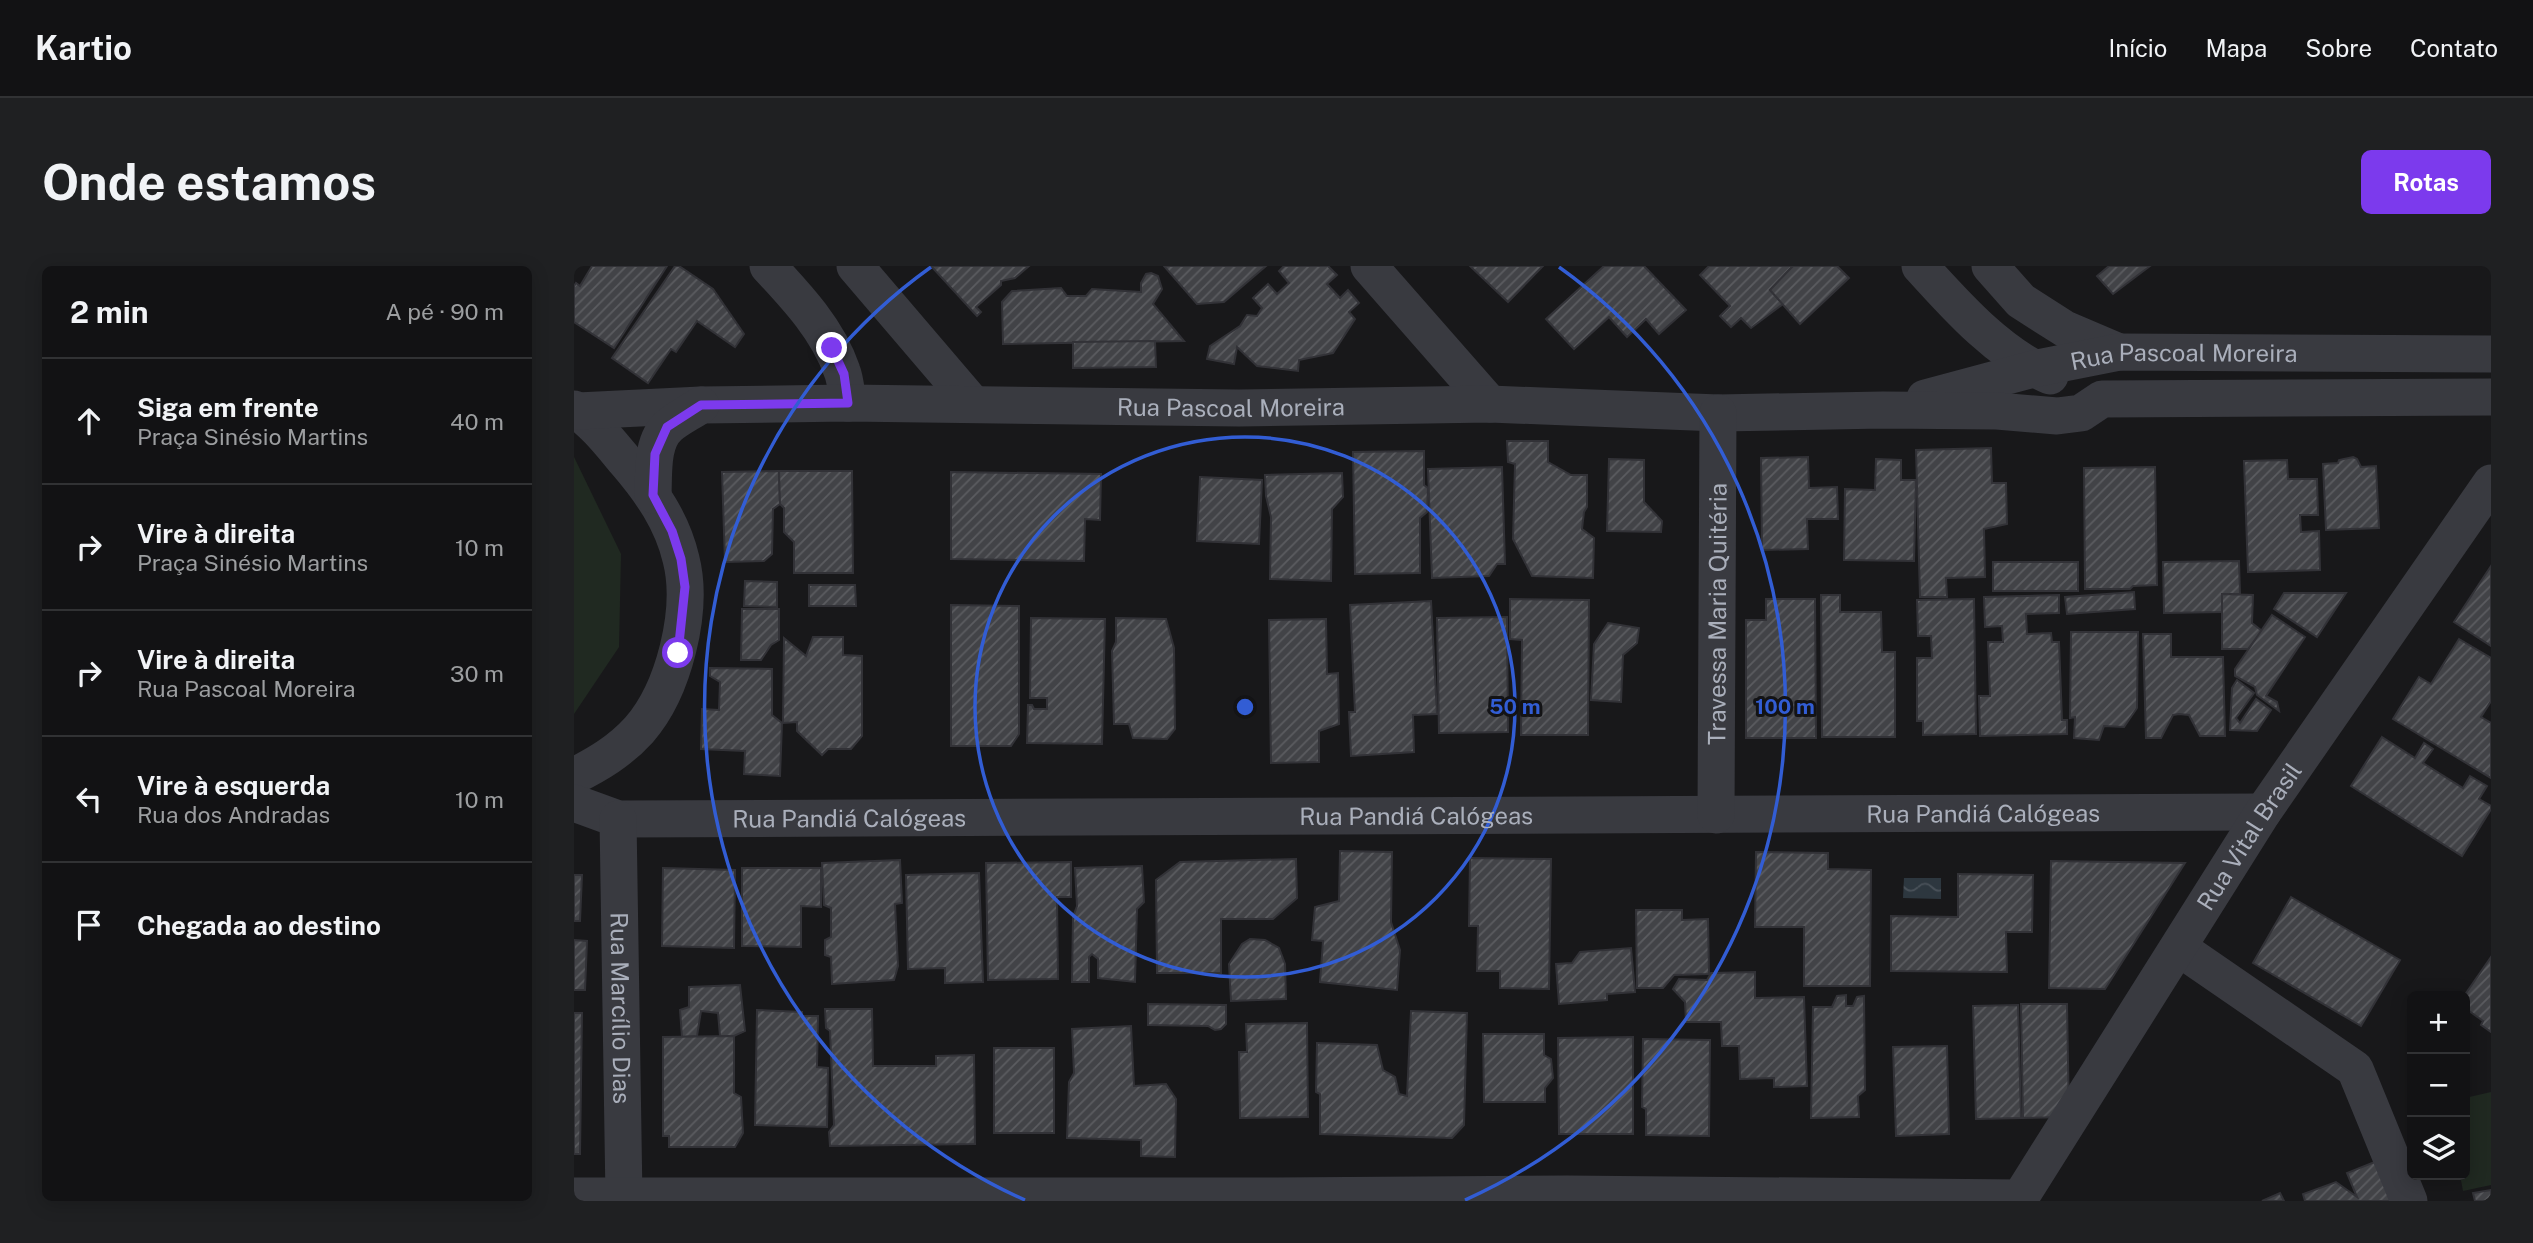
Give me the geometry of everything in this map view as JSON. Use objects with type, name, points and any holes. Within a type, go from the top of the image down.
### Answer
[{"type":"street","points":[[768,266],[814,319],[832,348],[844,374],[848,403]]},
{"type":"street","points":[[855,266],[972,403]]},
{"type":"street","points":[[1370,266],[1490,404]]},
{"type":"street","points":[[1920,266],[1965,317],[2034,369],[2102,399]]},
{"type":"street","points":[[1990,266],[2021,301],[2065,329],[2119,352]]},
{"type":"street","name":"Rua Pascoal Moreira","points":[[1883,410],[2034,369],[2119,352],[2491,355]]},
{"type":"street","name":"Rua Pascoal Moreira","points":[[576,410],[848,403],[1239,408],[1490,404],[1718,413],[1883,410],[1997,411],[2068,416],[2081,413],[2102,399],[2491,397]]},
{"type":"street","points":[[653,495],[655,454],[660,439],[667,427],[701,405]]},
{"type":"street","points":[[574,776],[607,759],[638,731],[651,714],[678,653],[685,587],[681,559],[672,531],[653,495],[608,440],[576,410]]},
{"type":"street","name":"Travessa Maria Quitéria","points":[[1716,815],[1718,413]]},
{"type":"street","name":"Rua Vital Brasil","points":[[1568,1197],[2020,1198],[2263,812],[2491,483]]},
{"type":"street","name":"Rua Pandiá Calógeas","points":[[574,803],[618,819],[2263,812]]},
{"type":"street","name":"Rua Marcílio Dias","points":[[618,819],[624,1198]]},
{"type":"street","points":[[2179,947],[2355,1069],[2410,1201]]},
{"type":"street","points":[[574,1196],[1276,1199],[1568,1197]]},
{"type":"shaded area","points":[[574,457],[621,554],[619,647],[574,714]]},
{"type":"shaded area","points":[[2491,1092],[2491,1185],[2463,1191],[2461,1180],[2470,1180],[2470,1097]]},
{"type":"water","points":[[1904,878],[1941,878],[1941,899],[1903,898]]},
{"type":"building","points":[[592,266],[667,266],[614,348],[574,322],[574,286],[576,283],[580,286]]},
{"type":"building","points":[[675,266],[713,289],[744,334],[735,347],[697,321],[676,352],[671,349],[648,383],[612,358]]},
{"type":"building","points":[[931,266],[1029,266],[1015,278],[1001,281],[1001,285],[976,307],[981,312],[977,316]]},
{"type":"building","points":[[1164,266],[1266,266],[1224,302],[1197,304]]},
{"type":"building","points":[[1284,266],[1328,266],[1337,275],[1327,284],[1340,298],[1348,290],[1359,303],[1349,312],[1355,319],[1333,353],[1299,360],[1298,371],[1257,366],[1237,347],[1234,364],[1207,359],[1210,346],[1240,326],[1247,315],[1257,316],[1262,308],[1253,298],[1268,284],[1277,294],[1289,283],[1279,271]]},
{"type":"building","points":[[1470,266],[1543,266],[1508,302]]},
{"type":"building","points":[[1604,266],[1644,266],[1686,310],[1659,334],[1646,319],[1627,337],[1609,317],[1574,349],[1546,319]]},
{"type":"building","points":[[1709,266],[1793,266],[1770,290],[1783,304],[1751,328],[1741,318],[1731,327],[1720,316],[1730,306],[1700,275]]},
{"type":"building","points":[[1793,266],[1837,266],[1849,278],[1800,324],[1770,290]]},
{"type":"building","points":[[2109,266],[2150,266],[2113,294],[2097,276]]},
{"type":"building","points":[[1146,274],[1158,276],[1162,289],[1153,304],[1184,341],[1003,344],[1002,302],[1012,291],[1061,288],[1067,296],[1086,296],[1092,289],[1141,292],[1141,283]]},
{"type":"building","points":[[1155,341],[1156,367],[1073,368],[1073,342]]},
{"type":"building","points":[[1507,441],[1548,441],[1548,462],[1571,475],[1587,475],[1587,507],[1582,529],[1594,538],[1593,578],[1532,576],[1513,539],[1515,464],[1508,462]]},
{"type":"building","points":[[1991,448],[1992,483],[2006,483],[2007,524],[1984,529],[1985,577],[1946,578],[1947,597],[1920,597],[1916,450]]},
{"type":"building","points":[[1424,451],[1424,485],[1428,488],[1427,512],[1420,518],[1420,573],[1355,574],[1353,452]]},
{"type":"building","points":[[1808,457],[1809,488],[1837,487],[1838,519],[1807,519],[1808,549],[1762,550],[1761,458]]},
{"type":"building","points":[[2353,457],[2361,467],[2376,466],[2379,528],[2326,530],[2323,464],[2338,463],[2339,460]]},
{"type":"building","points":[[1609,459],[1644,460],[1644,502],[1662,521],[1661,532],[1607,531]]},
{"type":"building","points":[[1876,459],[1901,460],[1901,480],[1916,480],[1914,561],[1844,560],[1845,489],[1875,490]]},
{"type":"building","points":[[2287,460],[2288,479],[2317,479],[2318,515],[2300,515],[2301,532],[2319,531],[2320,570],[2248,572],[2244,461]]},
{"type":"building","points":[[1502,467],[1505,564],[1497,564],[1489,576],[1432,578],[1428,469]]},
{"type":"building","points":[[2155,467],[2157,585],[2133,586],[2130,589],[2085,589],[2084,468]]},
{"type":"building","points":[[779,471],[780,504],[773,509],[772,554],[764,561],[725,562],[722,472]]},
{"type":"building","points":[[779,471],[852,471],[853,573],[794,573],[794,542],[784,532]]},
{"type":"building","points":[[951,472],[1101,474],[1100,520],[1085,519],[1084,561],[951,559]]},
{"type":"building","points":[[1342,473],[1343,497],[1332,509],[1331,581],[1270,579],[1271,517],[1265,475]]},
{"type":"building","points":[[1200,477],[1262,480],[1259,544],[1197,541]]},
{"type":"building","points":[[2239,561],[2240,594],[2222,594],[2222,612],[2164,613],[2163,562]]},
{"type":"building","points":[[1993,562],[2078,562],[2078,591],[1993,591]]},
{"type":"building","points":[[2491,566],[2491,646],[2454,622]]},
{"type":"building","points":[[745,581],[777,582],[777,607],[744,606]]},
{"type":"building","points":[[809,585],[855,585],[856,606],[809,606]]},
{"type":"building","points":[[2134,592],[2135,609],[2067,614],[2065,597]]},
{"type":"building","points":[[2284,593],[2346,593],[2317,637],[2274,609]]},
{"type":"building","points":[[2222,594],[2253,595],[2252,623],[2262,631],[2248,649],[2222,649]]},
{"type":"building","points":[[1821,595],[1840,595],[1840,612],[1881,612],[1882,652],[1895,652],[1895,737],[1822,737]]},
{"type":"building","points":[[2059,595],[2059,613],[2026,614],[2027,634],[2051,633],[2052,642],[2059,642],[2062,720],[2067,720],[2067,734],[1980,736],[1979,696],[1990,696],[1988,642],[2003,642],[2002,626],[1985,627],[1984,597]]},
{"type":"building","points":[[1510,599],[1589,600],[1588,735],[1521,735],[1522,640],[1510,639]]},
{"type":"building","points":[[1766,599],[1815,599],[1816,738],[1746,738],[1746,620],[1766,620]]},
{"type":"building","points":[[1974,599],[1976,734],[1923,735],[1923,721],[1917,721],[1917,658],[1932,658],[1931,636],[1918,636],[1917,600]]},
{"type":"building","points":[[1431,601],[1437,714],[1413,715],[1414,752],[1351,756],[1349,712],[1355,712],[1350,605]]},
{"type":"building","points":[[951,605],[1019,606],[1019,734],[1011,746],[951,746]]},
{"type":"building","points":[[742,609],[779,609],[779,640],[771,645],[761,660],[741,660]]},
{"type":"building","points":[[2272,615],[2305,637],[2266,696],[2277,702],[2279,711],[2257,695],[2255,687],[2235,676],[2235,669]]},
{"type":"building","points":[[1507,617],[1508,732],[1439,733],[1437,618]]},
{"type":"building","points":[[1031,618],[1105,619],[1102,744],[1027,743],[1028,705],[1032,705],[1034,709],[1047,709],[1047,698],[1030,698]]},
{"type":"building","points":[[1116,618],[1166,619],[1174,648],[1175,729],[1167,739],[1133,738],[1129,724],[1114,724],[1112,651],[1116,642]]},
{"type":"building","points":[[1326,619],[1327,674],[1338,673],[1339,724],[1319,731],[1319,762],[1271,763],[1269,620]]},
{"type":"building","points":[[1608,623],[1639,628],[1637,643],[1623,655],[1621,702],[1591,700],[1594,644]]},
{"type":"building","points":[[2071,632],[2138,632],[2137,708],[2124,727],[2104,726],[2099,740],[2074,738],[2075,717],[2070,718]]},
{"type":"building","points":[[2143,634],[2171,634],[2171,657],[2223,657],[2225,736],[2200,736],[2189,715],[2179,714],[2173,715],[2161,738],[2146,738]]},
{"type":"building","points":[[813,637],[843,637],[843,655],[862,656],[862,736],[851,749],[828,749],[822,755],[797,731],[797,722],[783,723],[784,638],[806,656]]},
{"type":"building","points":[[2459,639],[2491,658],[2491,701],[2481,717],[2491,723],[2491,778],[2393,719],[2419,677],[2431,684]]},
{"type":"building","points":[[710,668],[772,669],[772,715],[782,723],[780,776],[744,774],[745,751],[701,749],[702,709],[719,710],[720,682],[710,676]]},
{"type":"building","points":[[2237,680],[2254,693],[2236,718],[2240,723],[2256,699],[2271,710],[2257,731],[2230,730],[2232,688]]},
{"type":"building","points":[[2382,737],[2415,758],[2424,743],[2433,749],[2423,763],[2463,788],[2470,776],[2487,786],[2479,799],[2491,806],[2491,809],[2462,856],[2351,786]]},
{"type":"building","points":[[1340,851],[1392,852],[1391,922],[1400,950],[1397,990],[1320,982],[1323,941],[1312,940],[1315,907],[1339,901]]},
{"type":"building","points":[[1756,852],[1828,853],[1828,869],[1871,870],[1870,986],[1804,986],[1804,927],[1755,927]]},
{"type":"building","points":[[1470,858],[1551,859],[1549,989],[1500,988],[1500,971],[1477,971],[1478,926],[1469,926]]},
{"type":"building","points":[[1296,859],[1297,898],[1273,919],[1221,919],[1221,973],[1157,973],[1156,880],[1180,862]]},
{"type":"building","points":[[900,860],[902,903],[895,904],[898,966],[894,980],[832,984],[831,957],[825,955],[825,940],[831,937],[831,908],[824,905],[822,863]]},
{"type":"building","points":[[2051,861],[2185,863],[2105,989],[2049,988]]},
{"type":"building","points":[[1071,862],[1071,897],[1057,897],[1058,979],[988,980],[986,863]]},
{"type":"building","points":[[1142,866],[1144,902],[1137,909],[1135,982],[1098,978],[1098,959],[1092,954],[1089,957],[1089,982],[1072,982],[1073,917],[1077,906],[1075,868]]},
{"type":"building","points":[[663,868],[735,870],[734,948],[662,946]]},
{"type":"building","points":[[742,868],[821,868],[821,907],[801,906],[801,947],[742,946]]},
{"type":"building","points":[[979,873],[983,982],[945,983],[945,968],[908,969],[906,875]]},
{"type":"building","points":[[1958,874],[2033,875],[2032,932],[2006,932],[2007,972],[1891,971],[1891,916],[1958,917]]},
{"type":"building","points":[[574,875],[582,875],[580,921],[574,921]]},
{"type":"building","points":[[2291,897],[2400,960],[2361,1026],[2253,963]]},
{"type":"building","points":[[1636,910],[1682,910],[1682,920],[1708,919],[1709,974],[1674,975],[1663,988],[1637,988]]},
{"type":"building","points":[[1250,939],[1265,940],[1279,948],[1285,964],[1286,999],[1231,1001],[1229,964],[1242,944]]},
{"type":"building","points":[[574,940],[587,941],[585,990],[574,990]]},
{"type":"building","points":[[1631,948],[1635,992],[1607,994],[1607,1000],[1559,1004],[1556,964],[1572,963],[1580,952]]},
{"type":"building","points":[[2491,957],[2491,1032],[2481,1025],[2483,1021],[2470,1012],[2470,991],[2467,991]]},
{"type":"building","points":[[1755,972],[1755,998],[1804,997],[1807,1086],[1774,1087],[1774,1078],[1740,1079],[1739,1046],[1722,1046],[1721,1022],[1686,1022],[1685,1002],[1673,989],[1679,979],[1707,980],[1711,973]]},
{"type":"building","points":[[740,985],[745,1031],[734,1036],[720,1036],[718,1013],[701,1011],[697,1036],[682,1037],[680,1010],[689,1007],[689,987]]},
{"type":"building","points":[[1846,995],[1846,1006],[1853,1006],[1857,997],[1864,996],[1865,1090],[1858,1096],[1859,1117],[1811,1118],[1813,1007],[1832,1007],[1837,996]]},
{"type":"building","points":[[1148,1004],[1226,1005],[1226,1024],[1215,1030],[1208,1026],[1148,1025]]},
{"type":"building","points":[[2021,1004],[2067,1004],[2069,1117],[2023,1118]]},
{"type":"building","points":[[2018,1005],[2021,1118],[1976,1119],[1973,1006]]},
{"type":"building","points":[[825,1009],[872,1009],[873,1066],[936,1066],[936,1056],[974,1055],[975,1144],[830,1146],[829,1132],[834,1125],[830,1031],[826,1028]]},
{"type":"building","points":[[757,1010],[802,1012],[802,1016],[818,1016],[817,1067],[828,1068],[827,1127],[755,1125]]},
{"type":"building","points":[[1411,1011],[1467,1013],[1464,1125],[1452,1138],[1320,1134],[1320,1094],[1316,1092],[1317,1043],[1377,1045],[1383,1070],[1395,1077],[1399,1094],[1407,1096]]},
{"type":"building","points":[[574,1013],[582,1013],[580,1154],[574,1154]]},
{"type":"building","points":[[1307,1023],[1308,1117],[1240,1118],[1239,1052],[1247,1052],[1246,1024]]},
{"type":"building","points":[[1131,1026],[1134,1086],[1166,1084],[1176,1099],[1175,1157],[1141,1156],[1141,1140],[1067,1138],[1069,1082],[1074,1073],[1072,1029]]},
{"type":"building","points":[[1483,1034],[1544,1034],[1544,1055],[1551,1059],[1553,1078],[1545,1088],[1545,1102],[1484,1102]]},
{"type":"building","points":[[734,1036],[734,1093],[741,1097],[743,1133],[735,1147],[669,1147],[669,1136],[663,1136],[663,1037]]},
{"type":"building","points":[[1633,1037],[1633,1134],[1559,1134],[1558,1038]]},
{"type":"building","points":[[1643,1039],[1710,1040],[1709,1136],[1646,1135],[1646,1109],[1642,1107]]},
{"type":"building","points":[[1947,1046],[1949,1134],[1896,1136],[1893,1047]]},
{"type":"building","points":[[994,1048],[1054,1048],[1054,1133],[994,1133]]},
{"type":"building","points":[[2377,1161],[2393,1201],[2305,1201],[2303,1194],[2336,1182],[2357,1197],[2347,1173]]},
{"type":"building","points":[[2491,1190],[2491,1201],[2475,1201],[2473,1193]]},
{"type":"building","points":[[2280,1193],[2284,1201],[2262,1201]]},
{"type":"route","points":[[678,653],[685,587],[681,559],[672,531],[653,495],[655,454],[660,439],[667,427],[701,405],[848,403],[844,374],[832,348]]}]
